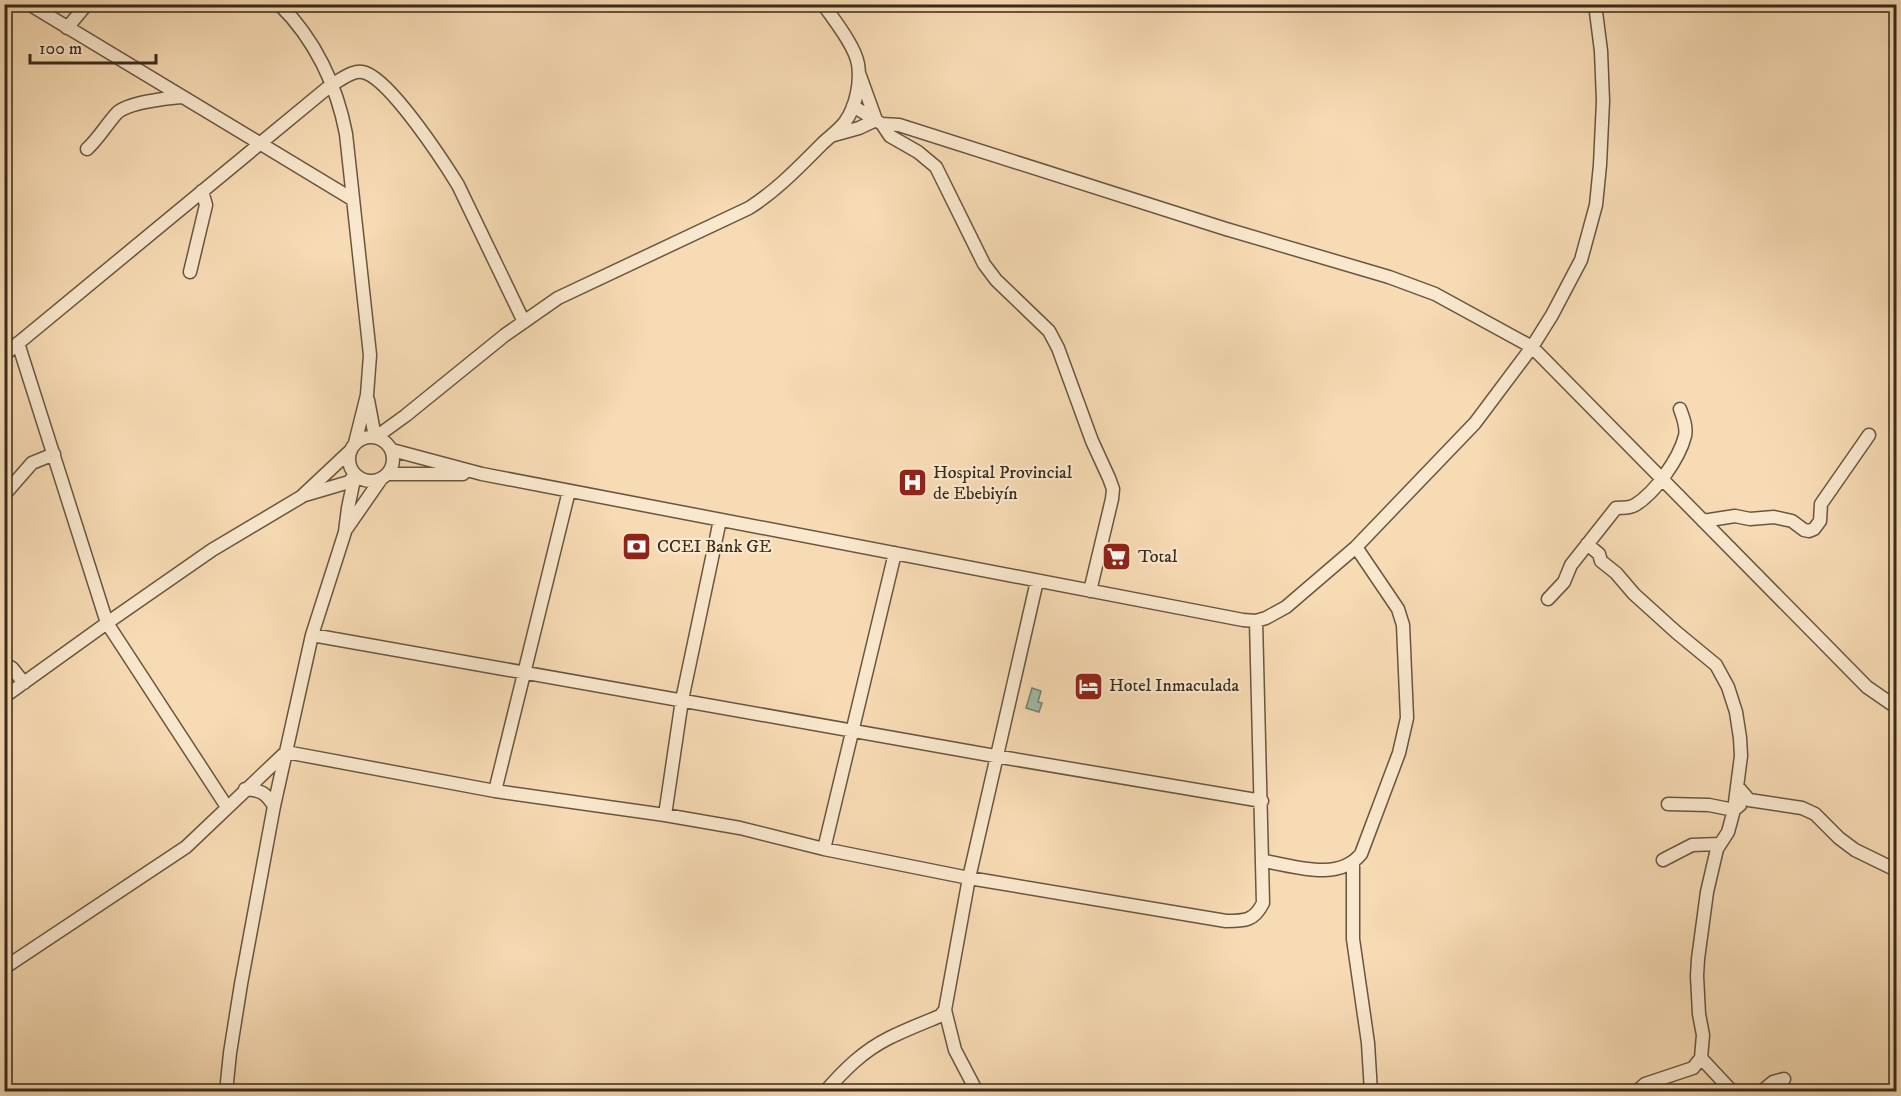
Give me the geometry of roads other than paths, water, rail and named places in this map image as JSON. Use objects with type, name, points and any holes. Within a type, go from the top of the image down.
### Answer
[{"type":"street","points":[[29,4],[352,199]]},
{"type":"street","points":[[67,28],[87,4]]},
{"type":"street","points":[[279,4],[294,19],[321,58],[343,115],[346,134],[370,355],[367,396],[349,464],[355,475],[367,481],[384,476],[482,474]]},
{"type":"street","points":[[823,4],[856,56],[859,73],[879,122],[890,136],[918,152],[936,167],[984,264],[996,280],[1049,331],[1058,348],[1092,441],[1113,489],[1090,591]]},
{"type":"street","points":[[301,497],[364,437],[482,474],[1243,620],[1256,621],[1266,618],[1286,607],[1356,547],[1475,423],[1532,347],[1552,315],[1581,260],[1596,205],[1603,101],[1601,51],[1595,4]]},
{"type":"street","points":[[4,355],[331,85],[357,72],[365,73],[378,82],[410,116],[446,165],[458,185],[524,322]]},
{"type":"street","points":[[383,442],[405,416],[558,298],[749,208],[776,188],[844,123],[853,106],[859,73]]},
{"type":"street","points":[[87,149],[99,138],[119,111],[158,99],[181,97]]},
{"type":"street","points":[[853,106],[879,122],[899,126],[1389,277],[1435,294],[1532,347],[1867,687],[1896,706]]},
{"type":"street","points":[[830,136],[879,122]]},
{"type":"street","points":[[190,272],[206,205],[202,191]]},
{"type":"street","points":[[18,343],[107,623],[227,807]]},
{"type":"street","points":[[345,532],[393,463],[367,396]]},
{"type":"street","points":[[1548,599],[1564,582],[1571,565],[1616,508],[1627,508],[1634,505],[1662,479],[1685,435],[1684,420],[1680,409]]},
{"type":"street","points":[[1704,521],[1735,516],[1750,519],[1774,517],[1792,520],[1804,530],[1815,529],[1820,521],[1821,504],[1869,435]]},
{"type":"street","points":[[4,495],[32,463],[54,454]]},
{"type":"street","points":[[4,697],[212,550],[301,497],[349,482],[355,475]]},
{"type":"street","points":[[226,1092],[239,996],[274,806],[312,635],[345,532],[355,475]]},
{"type":"street","points":[[320,491],[339,495],[348,508]]},
{"type":"street","points":[[495,791],[569,491]]},
{"type":"street","points":[[665,815],[682,700],[720,520]]},
{"type":"street","points":[[1587,544],[1599,554],[1601,561],[1616,573],[1634,594],[1709,658],[1722,673],[1736,712],[1740,738],[1741,756],[1734,810],[1728,832],[1719,844],[1707,892],[1698,959],[1698,1004],[1703,1035],[1701,1058],[1693,1068],[1645,1084],[1636,1092]]},
{"type":"street","points":[[1264,861],[1327,871],[1353,864],[1361,854],[1399,753],[1407,718],[1403,625],[1398,609],[1356,547]]},
{"type":"street","points":[[824,849],[895,553]]},
{"type":"street","points":[[977,1092],[955,1050],[945,1010],[969,878],[995,756],[1037,581]]},
{"type":"street","points":[[286,752],[495,791],[740,828],[824,849],[969,878],[1226,921],[1245,921],[1258,914],[1263,903],[1264,861],[1256,621]]},
{"type":"street","points":[[312,635],[1262,801]]},
{"type":"street","points":[[4,663],[12,668],[24,683]]},
{"type":"street","points":[[4,968],[186,847],[286,752]]},
{"type":"street","points":[[1737,786],[1749,800],[1802,808],[1815,814],[1855,850],[1896,870]]},
{"type":"street","points":[[245,789],[262,791],[274,806]]},
{"type":"street","points":[[1668,804],[1709,805],[1734,810],[1749,800]]},
{"type":"street","points":[[1664,860],[1692,845],[1719,844]]},
{"type":"street","points":[[1353,864],[1353,939],[1368,1043],[1371,1092]]},
{"type":"street","points":[[825,1092],[844,1070],[866,1052],[889,1038],[940,1016],[945,1010]]},
{"type":"street","points":[[1701,1058],[1735,1092]]},
{"type":"street","points":[[1761,1092],[1773,1082],[1784,1078]]},
{"type":"place","name":"Hospital Provincial de Ebebiyín","points":[[912,483]]},
{"type":"place","name":"CCEI Bank GE","points":[[636,547]]},
{"type":"place","name":"Total","points":[[1117,557]]},
{"type":"place","name":"Hotel Inmaculada","points":[[1088,686]]}]
